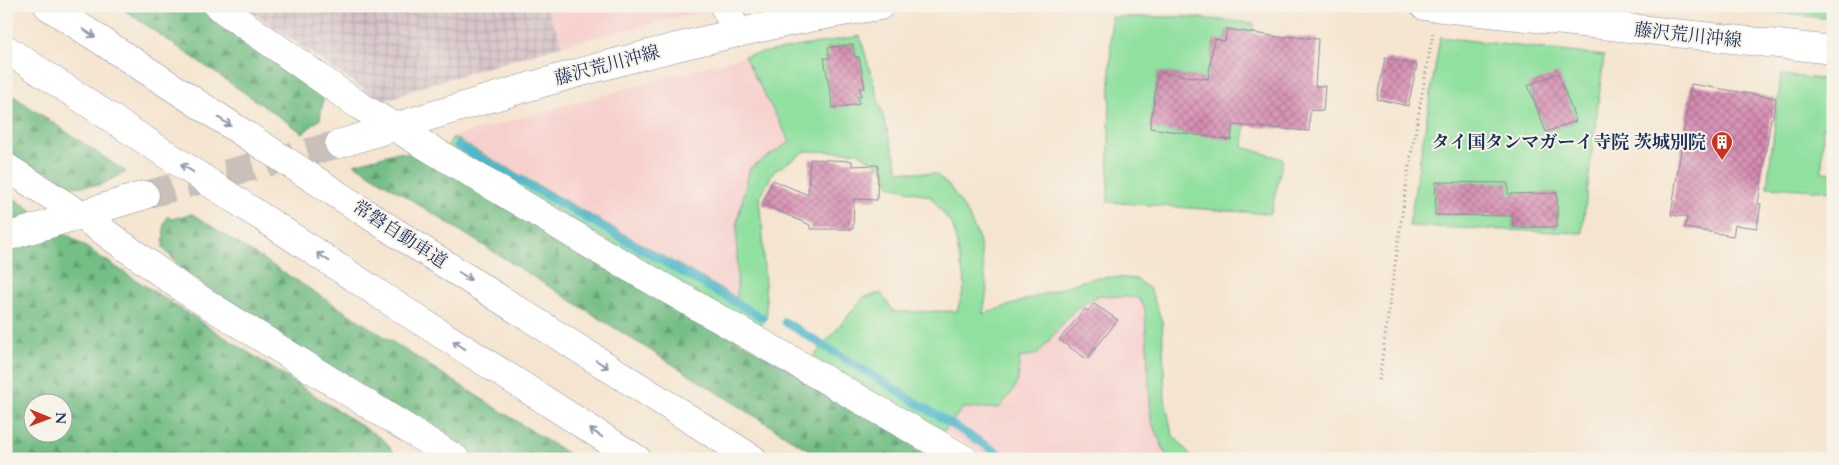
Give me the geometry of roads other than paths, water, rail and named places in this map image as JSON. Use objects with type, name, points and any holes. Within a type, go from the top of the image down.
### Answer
[{"type":"main road","name":"常磐自動車道","points":[[48,6],[418,247],[753,459]]},
{"type":"main road","points":[[218,6],[357,104],[394,127],[604,253],[964,459]]},
{"type":"main road","points":[[724,6],[738,33]]},
{"type":"main road","name":"藤沢荒川沖線","points":[[339,144],[657,51],[738,33],[880,6]]},
{"type":"main road","name":"藤沢荒川沖線","points":[[1431,7],[1833,50]]},
{"type":"main road","points":[[6,49],[391,302],[637,459]]},
{"type":"main road","points":[[6,167],[80,214],[182,288],[456,459]]},
{"type":"main road","points":[[6,237],[145,195]]},
{"type":"waterway","points":[[457,145],[763,318]]},
{"type":"waterway","points":[[785,322],[1008,459]]},
{"type":"tunnel","points":[[145,195],[339,144]]},
{"type":"place","name":"タイ国タンマガーイ寺院 茨城別院","points":[[1722,161]]}]
